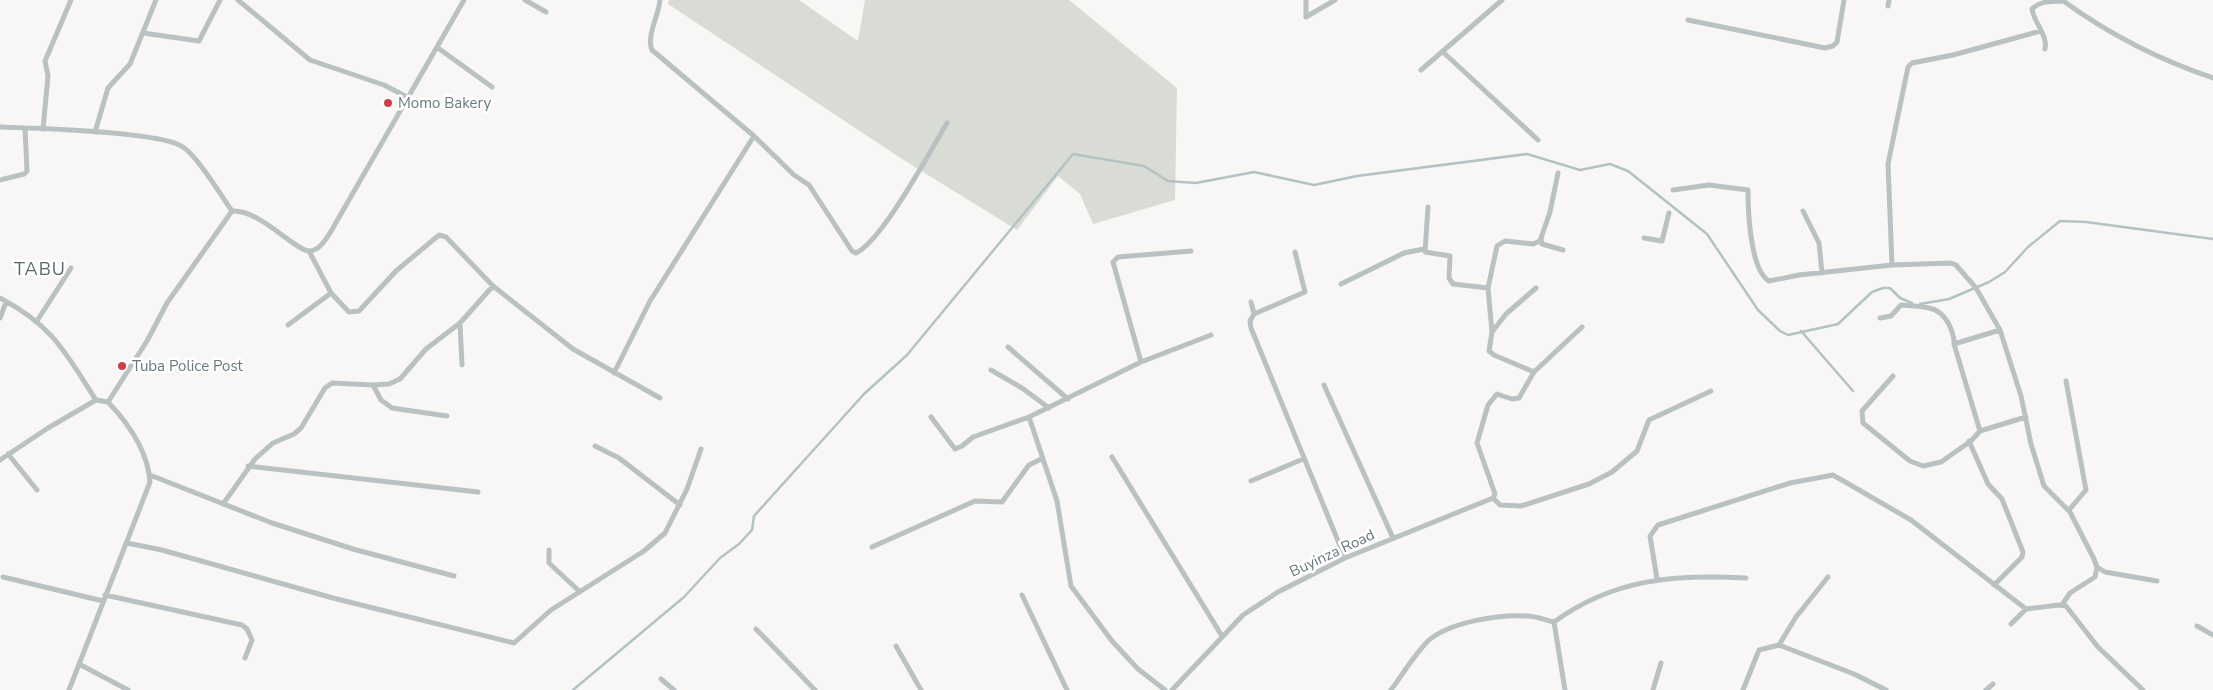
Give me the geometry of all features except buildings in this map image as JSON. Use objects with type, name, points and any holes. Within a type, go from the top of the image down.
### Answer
[{"type":"street","points":[[43,129],[48,76],[46,61],[71,0]]},
{"type":"street","points":[[94,132],[108,88],[130,64],[156,0]]},
{"type":"street","points":[[144,32],[197,42],[201,39],[220,0]]},
{"type":"street","points":[[238,0],[310,60],[384,86],[407,97]]},
{"type":"street","points":[[309,251],[318,249],[330,233],[464,0]]},
{"type":"street","points":[[525,0],[546,12]]},
{"type":"street","points":[[660,0],[659,11],[650,40],[652,50],[754,136],[794,175],[809,185],[848,246],[856,253],[864,247],[891,215],[947,123]]},
{"type":"street","points":[[1306,0],[1306,17],[1335,0]]},
{"type":"street","points":[[1421,70],[1502,0]]},
{"type":"street","points":[[1688,20],[1825,48],[1833,46],[1837,42],[1844,0]]},
{"type":"street","points":[[2045,49],[2045,39],[2033,17],[2032,9],[2036,4],[2063,1],[2104,27],[2162,58],[2213,78]]},
{"type":"street","points":[[1892,265],[1888,164],[1908,67],[1912,63],[1952,55],[2041,31]]},
{"type":"street","points":[[438,48],[492,87]]},
{"type":"street","points":[[1443,52],[1538,140]]},
{"type":"street","points":[[0,127],[94,132],[164,139],[178,144],[191,155],[232,211],[248,213],[309,251],[331,293],[349,312],[359,311],[396,271],[439,235],[446,237],[493,286],[573,349],[660,398]]},
{"type":"street","points":[[0,180],[24,174],[27,171],[25,128]]},
{"type":"street","points":[[614,373],[650,301],[754,136]]},
{"type":"street","points":[[1534,372],[1491,353],[1489,349],[1492,332],[1488,288],[1495,253],[1500,244],[1507,241],[1536,244],[1541,238],[1550,212],[1558,173]]},
{"type":"street","points":[[1673,190],[1709,185],[1748,190],[1749,232],[1764,278],[1769,281],[1892,265],[1954,263],[1981,295],[2000,330],[2044,486],[2069,510],[2097,567],[2104,572],[2157,581]]},
{"type":"street","points":[[1428,207],[1424,249],[1427,254],[1446,254],[1450,256],[1449,278],[1453,284],[1488,288]]},
{"type":"street","points":[[108,402],[147,341],[168,303],[232,211]]},
{"type":"street","points":[[1803,211],[1819,243],[1822,273]]},
{"type":"street","points":[[1644,238],[1662,241],[1669,213]]},
{"type":"street","points":[[1541,238],[1542,244],[1563,250]]},
{"type":"street","points":[[1341,284],[1404,254],[1424,249]]},
{"type":"street","points":[[1141,362],[1114,262],[1118,257],[1191,251]]},
{"type":"street","points":[[1295,252],[1305,292],[1254,314],[1250,321],[1252,334],[1345,558]]},
{"type":"street","points":[[37,321],[71,268]]},
{"type":"street","points":[[223,504],[248,466],[273,442],[294,434],[301,428],[310,417],[322,391],[328,385],[346,382],[374,385],[389,384],[400,379],[426,349],[460,323],[493,286]]},
{"type":"street","points":[[1492,332],[1506,314],[1536,288]]},
{"type":"street","points":[[288,325],[331,293]]},
{"type":"street","points":[[0,298],[37,321],[60,345],[96,400]]},
{"type":"street","points":[[0,318],[6,302]]},
{"type":"street","points":[[1251,302],[1254,314]]},
{"type":"street","points":[[1880,318],[1891,316],[1901,305],[1939,311],[1947,320],[1955,338],[1954,344],[1980,431]]},
{"type":"street","points":[[460,323],[462,365]]},
{"type":"street","points":[[1582,328],[1534,372],[1519,398],[1512,399],[1497,394],[1492,397],[1477,443],[1495,494],[1494,498],[1500,505],[1521,506],[1588,484],[1630,458],[1640,445],[1649,420],[1712,391]]},
{"type":"street","points":[[1954,344],[2000,330]]},
{"type":"street","points":[[931,417],[954,449],[962,446],[973,437],[1029,418],[1141,362],[1211,335]]},
{"type":"street","points":[[1008,347],[1068,398]]},
{"type":"street","points":[[991,370],[1048,408]]},
{"type":"street","points":[[1893,376],[1862,411],[1863,423],[1916,465],[1932,465],[1941,462],[1980,431],[2026,417]]},
{"type":"street","points":[[2066,381],[2086,490],[2069,510]]},
{"type":"street","points":[[1324,384],[1393,538]]},
{"type":"street","points":[[374,385],[381,400],[392,408],[447,416]]},
{"type":"street","points":[[0,460],[48,428],[96,400],[108,402],[145,456],[150,476],[148,490],[69,690]]},
{"type":"street","points":[[1037,400],[1039,413]]},
{"type":"street","points":[[1029,418],[1060,516],[1071,586],[1112,641],[1138,669],[1165,690]]},
{"type":"street","points":[[1969,441],[1988,484],[2002,499],[2023,552],[2022,557],[1994,585]]},
{"type":"street","points":[[595,446],[619,458],[680,505]]},
{"type":"street","points":[[127,543],[162,550],[333,598],[514,643],[522,638],[551,610],[654,543],[665,533],[680,505],[701,450]]},
{"type":"street","points":[[8,454],[37,490]]},
{"type":"street","points":[[1112,457],[1222,636]]},
{"type":"street","points":[[872,547],[974,500],[1002,502],[1029,465],[1043,458]]},
{"type":"street","points":[[1251,481],[1303,459]]},
{"type":"street","points":[[248,466],[478,492]]},
{"type":"street","points":[[1658,580],[1650,536],[1658,526],[1790,483],[1833,475],[1911,520],[2026,609]]},
{"type":"street","points":[[150,476],[272,523],[353,549],[454,576]]},
{"type":"street","name":"Buyinza Road","points":[[1172,690],[1251,608],[1302,578],[1345,558],[1494,498]]},
{"type":"street","points":[[549,550],[550,563],[579,591]]},
{"type":"street","points":[[2062,605],[2070,593],[2095,577],[2097,567]]},
{"type":"street","points":[[1554,622],[1577,605],[1602,593],[1658,580],[1694,576],[1746,578]]},
{"type":"street","points":[[4,577],[242,625],[247,629],[252,640],[245,658]]},
{"type":"street","points":[[1779,645],[1796,617],[1828,577]]},
{"type":"street","points":[[1022,595],[1067,690]]},
{"type":"street","points":[[2011,624],[2026,609],[2062,605],[2068,608],[2098,647],[2143,690]]},
{"type":"street","points":[[1391,690],[1427,642],[1447,630],[1476,620],[1508,616],[1531,616],[1554,622]]},
{"type":"street","points":[[1554,622],[1565,690]]},
{"type":"street","points":[[2197,626],[2213,635]]},
{"type":"street","points":[[756,629],[815,690]]},
{"type":"street","points":[[1743,690],[1759,650],[1779,645],[1846,671],[1886,690]]},
{"type":"street","points":[[896,646],[921,690]]},
{"type":"street","points":[[1653,690],[1661,663]]},
{"type":"street","points":[[79,664],[128,690]]},
{"type":"street","points":[[661,679],[674,690]]},
{"type":"street","points":[[1986,690],[1993,684]]},
{"type":"shaded area","points":[[669,0],[799,0],[858,41],[865,0],[1069,0],[1177,88],[1175,200],[1093,224],[1080,194],[1058,176],[1017,230],[902,159],[668,4]]},
{"type":"waterway","points":[[573,690],[684,597],[720,558],[739,544],[752,530],[754,516],[864,394],[907,355],[1073,154],[1144,166],[1168,181],[1196,183],[1254,172],[1314,185],[1357,176],[1527,154],[1580,170],[1610,164],[1628,171],[1707,234],[1758,310],[1780,331],[1788,335],[1838,324],[1872,292],[1883,288],[1890,288],[1900,298],[1912,303]]},
{"type":"waterway","points":[[1920,304],[1949,299],[1989,282],[2005,272],[2028,247],[2060,221],[2086,222],[2213,239]]},
{"type":"waterway","points":[[1801,331],[1853,391]]},
{"type":"place","name":"Momo Bakery","points":[[388,103]]},
{"type":"place","name":"Tuba Police Post","points":[[122,366]]},
{"type":"district","name":"TABU","points":[[40,269]]}]
